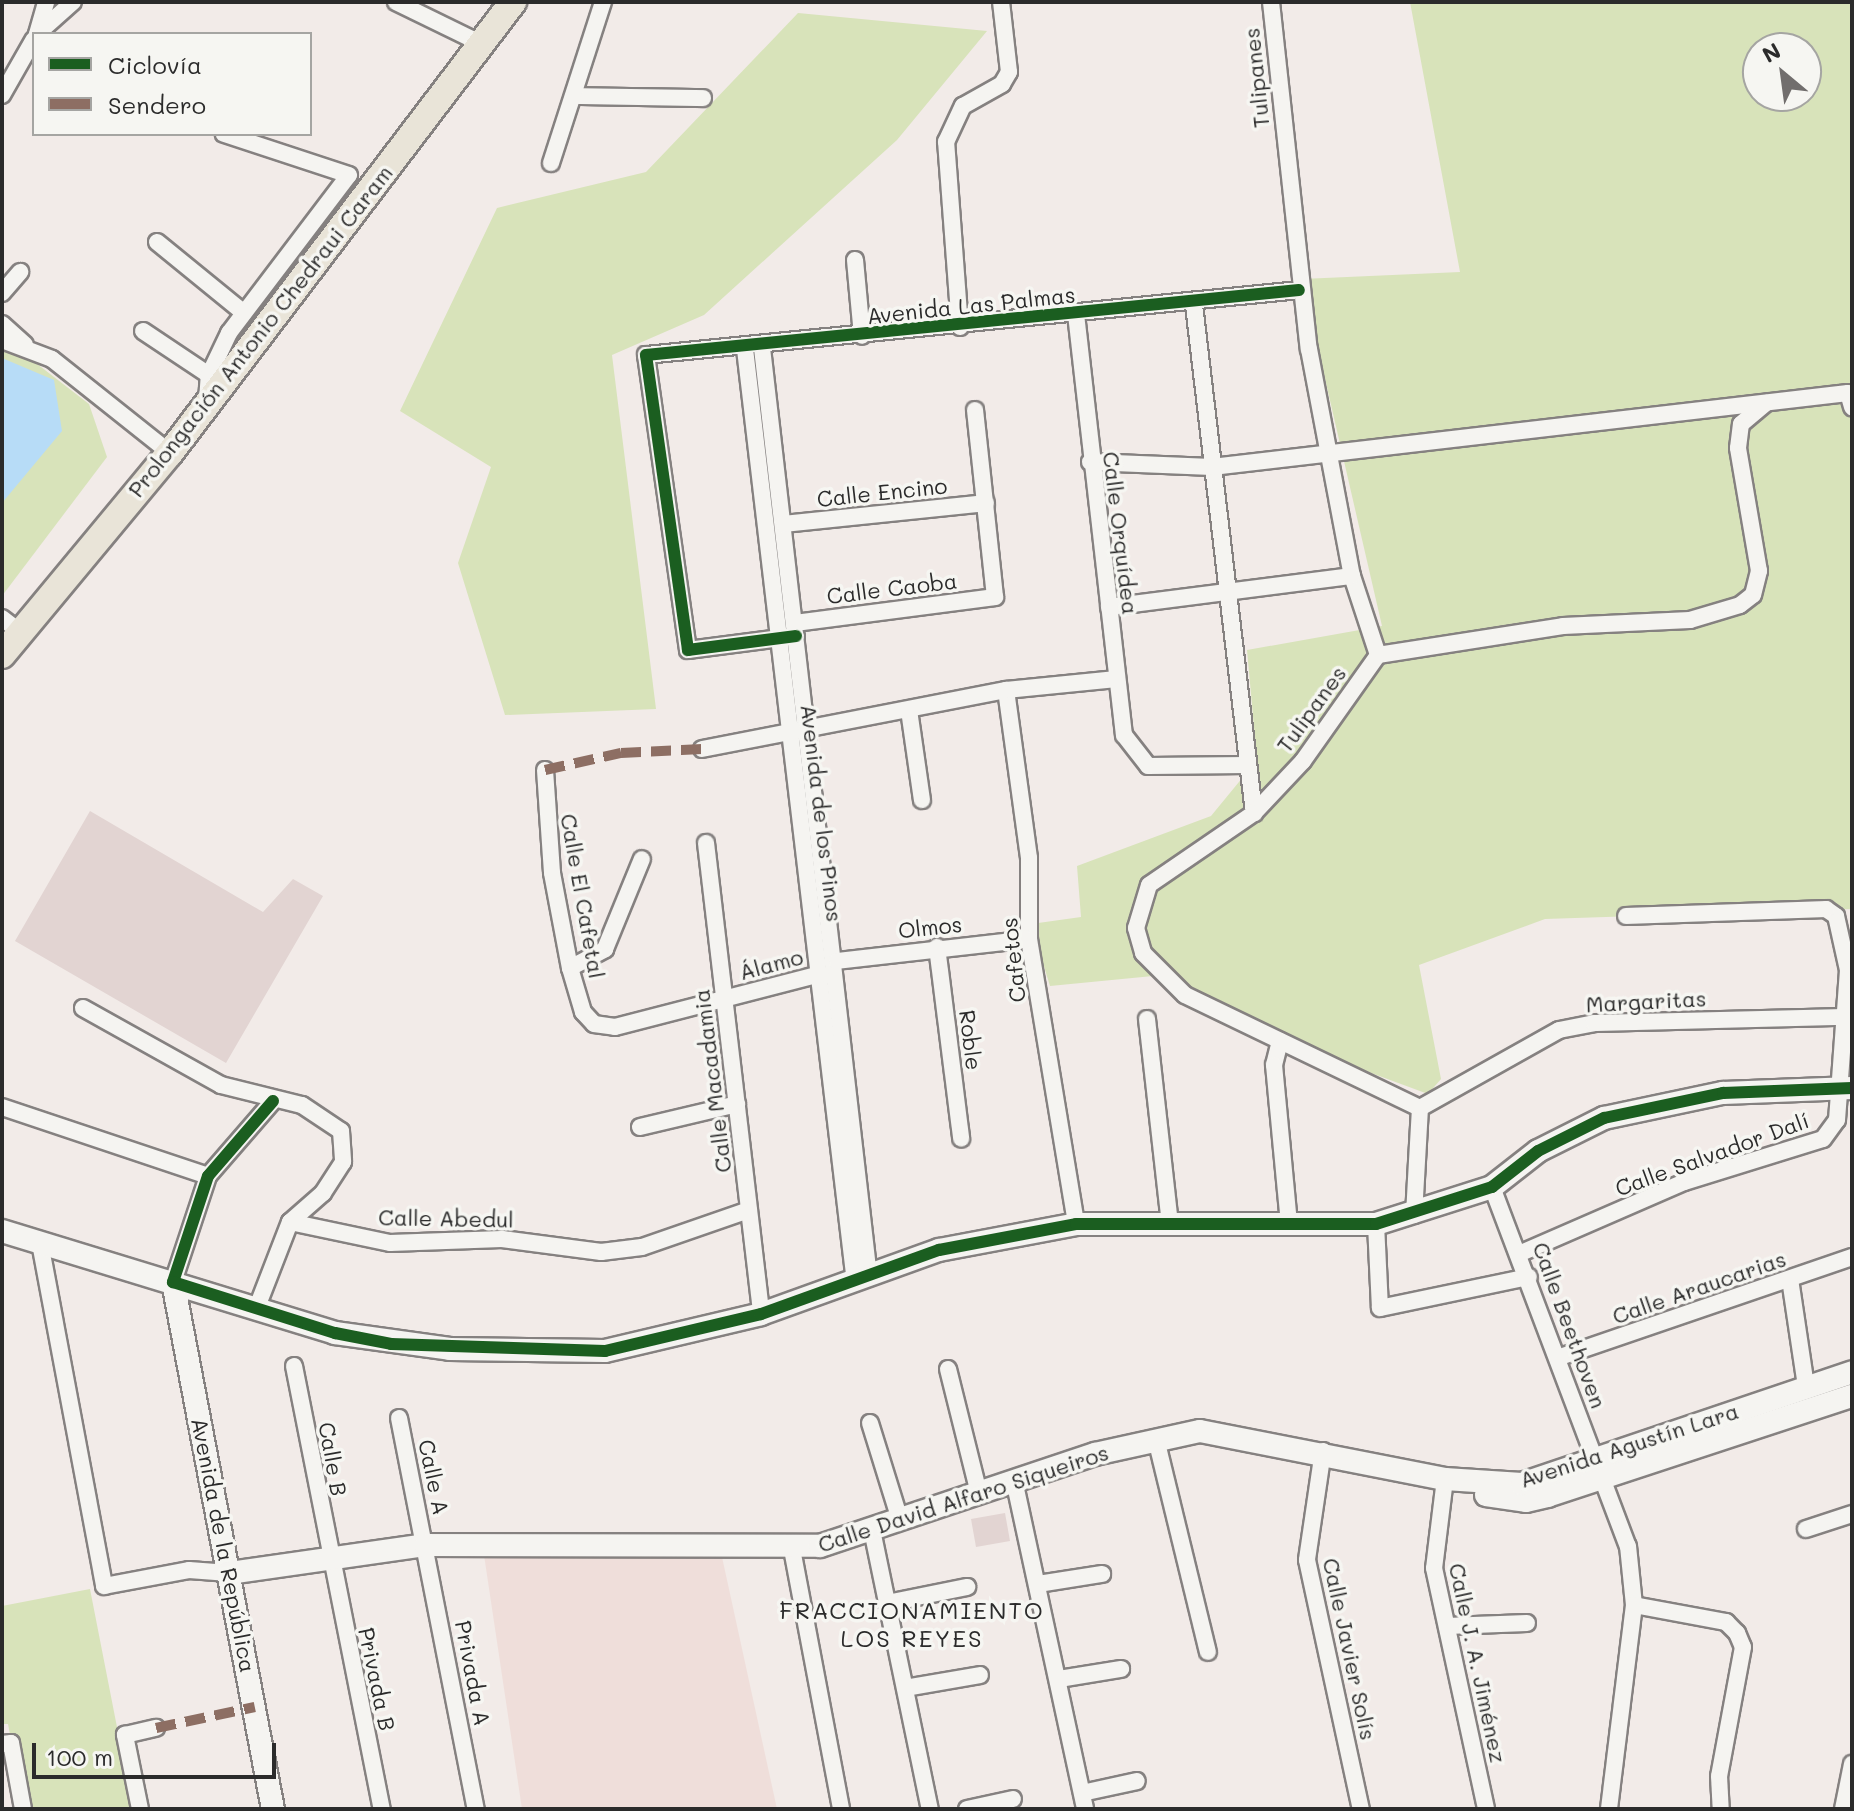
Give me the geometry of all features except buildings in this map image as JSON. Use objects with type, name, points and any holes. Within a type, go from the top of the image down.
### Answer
[{"type":"main road","name":"Prolongación Antonio Chedraui Caram","points":[[2,655],[11,625],[170,453],[513,2]]},
{"type":"main road","points":[[2,1231],[391,1344],[496,1350],[605,1351],[761,1314],[939,1250],[1076,1224],[1376,1224],[1414,1215],[1492,1187],[1548,1144],[1604,1118],[1723,1093],[1846,1088]]},
{"type":"main road","name":"Avenida de la República","points":[[173,1282],[273,1809]]},
{"type":"main road","name":"Avenida Agustín Lara","points":[[1599,1466],[1806,1386],[1852,1372]]},
{"type":"main road","name":"Avenida Agustín Lara","points":[[1445,1479],[1522,1484],[1599,1466],[1852,1396]]},
{"type":"main road","name":"Calle David Alfaro Siqueiros","points":[[229,1573],[426,1545],[792,1549],[872,1530],[1014,1480],[1156,1439],[1228,1433],[1445,1479]]},
{"type":"street","points":[[38,32],[46,2]]},
{"type":"street","points":[[39,32],[73,2]]},
{"type":"street","points":[[396,2],[482,44]]},
{"type":"street","points":[[551,163],[603,2]]},
{"type":"street","points":[[960,327],[946,142],[963,106],[1002,84],[1009,72],[1001,2],[993,2]]},
{"type":"street","name":"Tulipanes","points":[[1271,2],[1299,290],[1352,576],[1378,655],[1303,761],[1254,813],[1149,885],[1136,928],[1143,953],[1162,977],[1280,1041],[1420,1108]]},
{"type":"street","points":[[4,89],[32,42]]},
{"type":"street","points":[[574,96],[703,98]]},
{"type":"street","points":[[207,406],[209,375],[244,313],[349,175],[230,136]]},
{"type":"street","points":[[157,242],[244,313]]},
{"type":"street","points":[[855,260],[862,336]]},
{"type":"street","points":[[2,293],[20,272]]},
{"type":"street","name":"Avenida Las Palmas","points":[[688,650],[646,355],[753,348],[1076,314],[1194,305],[1299,290]]},
{"type":"street","points":[[1194,305],[1254,813]]},
{"type":"street","name":"Calle Orquídea","points":[[1076,314],[1090,462],[1124,735],[1134,754],[1148,766],[1247,765]]},
{"type":"street","points":[[2,324],[26,346],[170,453]]},
{"type":"street","points":[[143,331],[209,375]]},
{"type":"street","points":[[2,340],[26,346]]},
{"type":"street","name":"Avenida de los Pinos","points":[[753,348],[784,524],[805,725],[837,961],[862,1279]]},
{"type":"street","name":"Avenida de los Pinos","points":[[753,348],[789,736],[862,1279]]},
{"type":"street","points":[[1090,462],[1212,467],[1329,456],[1848,393],[1852,407]]},
{"type":"street","points":[[1378,655],[1563,626],[1690,620],[1740,605],[1753,595],[1759,571],[1738,448],[1741,424],[1766,403]]},
{"type":"street","points":[[975,410],[986,503]]},
{"type":"street","name":"Calle Encino","points":[[784,524],[986,503]]},
{"type":"street","name":"Calle Caoba","points":[[688,650],[778,638],[796,630],[995,597],[986,503]]},
{"type":"street","points":[[1109,607],[1352,576]]},
{"type":"street","points":[[702,749],[789,736],[805,725],[909,710],[1006,690],[1116,679]]},
{"type":"street","name":"Cafetos","points":[[1006,690],[1029,858],[1029,939],[1076,1224]]},
{"type":"street","points":[[909,710],[922,800]]},
{"type":"street","name":"Calle El Cafetal","points":[[545,770],[546,827],[570,968],[583,1012],[594,1024]]},
{"type":"street","name":"Calle Macadamia","points":[[706,843],[761,1314]]},
{"type":"street","points":[[570,968],[605,949],[642,859]]},
{"type":"street","points":[[807,869],[825,866]]},
{"type":"street","name":"Calle Salvador Dalí","points":[[1521,1253],[1684,1182],[1823,1139],[1837,1120],[1846,1088],[1844,933],[1826,909],[1626,916]]},
{"type":"street","name":"Olmos","points":[[837,961],[937,947],[1029,939]]},
{"type":"street","name":"Roble","points":[[937,947],[961,1138]]},
{"type":"street","name":"Álamo","points":[[594,1024],[615,1027],[820,974]]},
{"type":"street","points":[[822,999],[841,997]]},
{"type":"street","points":[[83,1008],[221,1085],[273,1101],[302,1105],[341,1131],[343,1162],[323,1193],[290,1222],[257,1307]]},
{"type":"street","name":"Margaritas","points":[[1420,1108],[1559,1030],[1594,1023],[1847,1017]]},
{"type":"street","points":[[1147,1019],[1170,1223]]},
{"type":"street","points":[[1280,1041],[1274,1065],[1289,1225]]},
{"type":"street","points":[[173,1282],[208,1176],[273,1101]]},
{"type":"street","points":[[640,1127],[737,1104]]},
{"type":"street","points":[[2,1107],[208,1176]]},
{"type":"street","points":[[1414,1215],[1420,1108]]},
{"type":"street","name":"Calle Beethoven","points":[[1492,1187],[1521,1253],[1628,1546],[1634,1605],[1609,1809]]},
{"type":"street","name":"Calle Abedul","points":[[290,1222],[390,1243],[502,1239],[601,1252],[642,1247],[749,1210]]},
{"type":"street","points":[[1376,1224],[1380,1308],[1529,1277]]},
{"type":"street","points":[[40,1243],[104,1586],[189,1570],[229,1573]]},
{"type":"street","name":"Calle Araucarias","points":[[1560,1357],[1852,1257]]},
{"type":"street","points":[[1831,1265],[1852,1270]]},
{"type":"street","points":[[1790,1279],[1806,1386]]},
{"type":"street","name":"Calle B","points":[[294,1366],[328,1559]]},
{"type":"street","points":[[948,1369],[979,1493]]},
{"type":"street","name":"Calle A","points":[[399,1418],[426,1545]]},
{"type":"street","points":[[870,1423],[900,1520]]},
{"type":"street","points":[[1156,1439],[1208,1652]]},
{"type":"street","name":"Calle Javier Solís","points":[[1323,1451],[1307,1560],[1361,1809]]},
{"type":"street","name":"Calle J. A. Jiménez","points":[[1445,1479],[1434,1568],[1486,1809]]},
{"type":"street","points":[[1014,1480],[1083,1801],[1137,1781]]},
{"type":"street","points":[[1806,1529],[1852,1514]]},
{"type":"street","points":[[872,1530],[930,1809]]},
{"type":"street","name":"Privada A","points":[[426,1545],[476,1809]]},
{"type":"street","points":[[792,1549],[841,1809]]},
{"type":"street","name":"Privada B","points":[[328,1559],[382,1809]]},
{"type":"street","points":[[1038,1584],[1102,1574]]},
{"type":"street","points":[[887,1603],[967,1587]]},
{"type":"street","points":[[1634,1605],[1726,1622],[1737,1633],[1743,1647],[1719,1776],[1721,1809]]},
{"type":"street","points":[[1447,1626],[1527,1623]]},
{"type":"street","points":[[1059,1679],[1121,1669]]},
{"type":"street","points":[[905,1688],[980,1675]]},
{"type":"street","points":[[140,1809],[125,1735],[156,1728]]},
{"type":"street","points":[[2,1744],[11,1743],[23,1809]]},
{"type":"street","points":[[1843,1809],[1852,1764]]},
{"type":"street","points":[[967,1809],[1013,1799]]},
{"type":"shaded area","points":[[484,1555],[722,1557],[777,1809],[522,1809]]},
{"type":"green space","points":[[1410,2],[1852,2],[1852,909],[1545,919],[1419,965],[1441,1079],[1428,1094],[1290,1043],[1153,976],[1050,986],[1031,924],[1081,917],[1077,866],[1211,816],[1257,760],[1247,650],[1382,626],[1302,279],[1460,272]]},
{"type":"green space","points":[[798,13],[987,31],[897,140],[704,315],[612,355],[656,709],[505,715],[458,563],[491,467],[400,411],[497,208],[646,172]]},
{"type":"green space","points":[[2,348],[19,350],[89,404],[107,457],[2,596]]},
{"type":"green space","points":[[90,1589],[133,1809],[24,1809],[8,1724],[2,1724],[2,1606]]},
{"type":"water","points":[[2,358],[54,380],[62,431],[2,503]]},
{"type":"marked path","points":[[545,770],[621,753],[702,749]]},
{"type":"marked path","points":[[156,1728],[255,1707]]},
{"type":"cycle path","points":[[796,636],[688,650],[646,355],[1299,290]]},
{"type":"cycle path","points":[[273,1101],[208,1176],[173,1282],[335,1333],[391,1344],[605,1351],[761,1314],[939,1250],[1076,1224],[1376,1224],[1492,1187],[1538,1151],[1604,1118],[1723,1093],[1852,1088]]},
{"type":"district","name":"FRACCIONAMIENTO LOS REYES","points":[[912,1624]]}]
